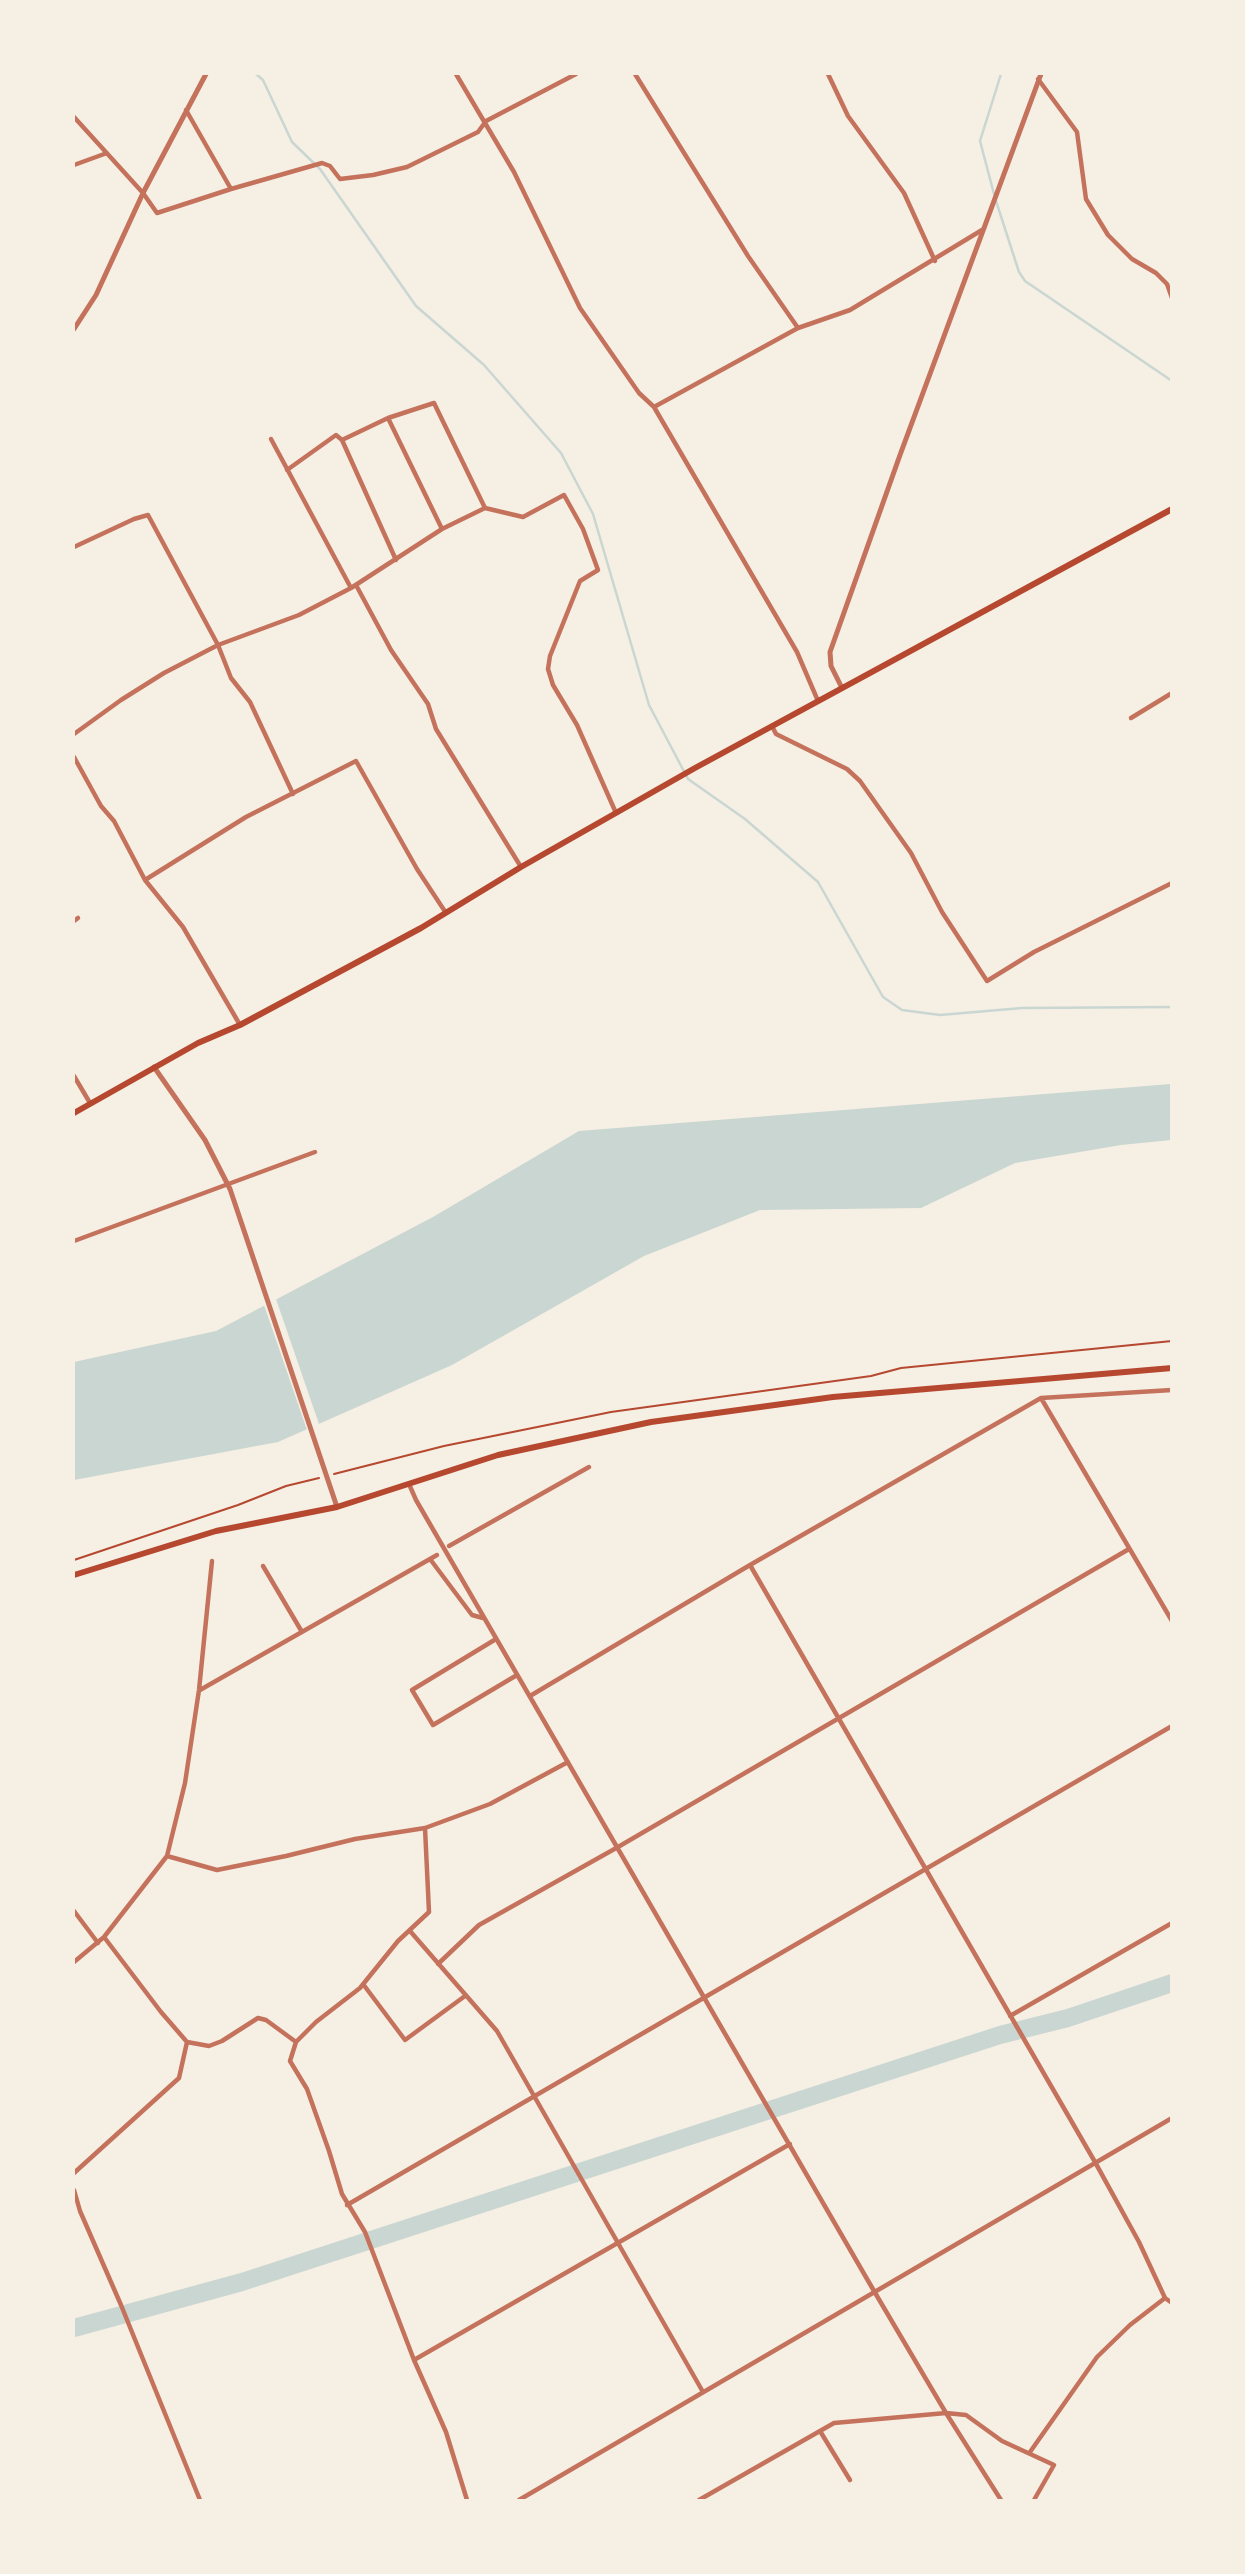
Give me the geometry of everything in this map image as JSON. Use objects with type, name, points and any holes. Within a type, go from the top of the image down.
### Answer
[{"type":"main road","points":[[74,1113],[198,1043],[240,1025],[446,913],[689,771],[1171,509]]},
{"type":"main road","points":[[74,1575],[216,1531],[337,1507],[498,1455],[651,1422],[833,1397],[1171,1368]]},
{"type":"street","points":[[74,329],[105,277],[143,193],[206,74]]},
{"type":"street","points":[[456,74],[514,172],[580,308],[639,393],[654,407],[797,652],[818,701]]},
{"type":"street","points":[[74,117],[143,193],[157,213],[322,163],[330,166],[340,179],[373,176],[407,167],[478,132],[486,121],[576,74]]},
{"type":"street","points":[[635,74],[748,256],[798,328]]},
{"type":"street","points":[[828,74],[848,116],[904,193],[934,261]]},
{"type":"street","points":[[842,688],[831,666],[830,652],[1040,76]]},
{"type":"street","points":[[1040,76],[1077,132],[1086,199],[1108,235],[1132,259],[1156,273],[1167,284],[1171,298]]},
{"type":"street","points":[[186,109],[231,189]]},
{"type":"street","points":[[74,165],[107,153]]},
{"type":"street","points":[[654,407],[798,328],[850,310],[982,230]]},
{"type":"street","points":[[342,440],[388,418],[434,403],[485,508]]},
{"type":"street","points":[[388,418],[442,529]]},
{"type":"street","points":[[287,470],[337,435],[342,440],[396,560]]},
{"type":"street","points":[[271,439],[353,587],[428,704],[436,729],[521,867]]},
{"type":"street","points":[[74,734],[142,687],[218,645],[299,615],[353,587],[442,529],[485,508],[523,517],[564,495],[583,528],[598,570],[580,581],[550,656],[548,669],[553,685],[577,725],[616,813]]},
{"type":"street","points":[[74,547],[148,515],[218,645],[231,678],[250,702],[293,793]]},
{"type":"street","points":[[1131,718],[1171,694]]},
{"type":"street","points":[[772,726],[776,734],[846,769],[860,780],[911,853],[942,912],[987,981],[1034,952],[1171,883]]},
{"type":"street","points":[[74,757],[101,806],[114,821],[145,880],[183,928],[240,1025]]},
{"type":"street","points":[[145,880],[246,817],[356,761],[417,869],[446,913]]},
{"type":"street","points":[[154,1068],[205,1140],[229,1186],[337,1507]]},
{"type":"street","points":[[74,1076],[90,1103]]},
{"type":"street","points":[[74,1241],[229,1186],[315,1152]]},
{"type":"street","points":[[530,1696],[750,1564],[1041,1398],[1171,1390]]},
{"type":"street","points":[[1041,1398],[1171,1621]]},
{"type":"street","points":[[449,1546],[589,1466]]},
{"type":"street","points":[[409,1484],[874,2291],[1001,2501]]},
{"type":"street","points":[[438,1964],[479,1925],[1129,1549]]},
{"type":"street","points":[[200,1690],[436,1555]]},
{"type":"street","points":[[430,1559],[472,1615],[484,1618]]},
{"type":"street","points":[[74,1962],[104,1937],[167,1856],[185,1783],[200,1690],[212,1561]]},
{"type":"street","points":[[750,1564],[1095,2162],[1171,2303]]},
{"type":"street","points":[[263,1566],[302,1632]]},
{"type":"street","points":[[496,1639],[412,1690],[433,1725],[517,1675]]},
{"type":"street","points":[[347,2205],[1171,1726]]},
{"type":"street","points":[[167,1856],[217,1870],[355,1839],[425,1828],[490,1804],[568,1762]]},
{"type":"street","points":[[425,1828],[429,1912],[398,1941],[363,1984],[296,2042],[290,2061],[307,2089],[347,2205],[365,2232],[414,2360],[446,2432],[467,2501]]},
{"type":"street","points":[[74,1911],[98,1943]]},
{"type":"street","points":[[1010,2016],[1171,1923]]},
{"type":"street","points":[[411,1931],[497,2031],[703,2392]]},
{"type":"street","points":[[104,1937],[187,2042],[209,2046],[222,2041],[258,2018],[266,2020],[296,2042]]},
{"type":"street","points":[[363,1984],[405,2040],[465,1996]]},
{"type":"street","points":[[74,2173],[179,2078],[187,2042]]},
{"type":"street","points":[[519,2501],[1171,2118]]},
{"type":"street","points":[[414,2360],[790,2144]]},
{"type":"street","points":[[74,2190],[80,2211],[200,2501]]},
{"type":"street","points":[[1030,2452],[1097,2357],[1130,2325],[1166,2298]]},
{"type":"street","points":[[699,2501],[709,2498],[834,2423],[946,2413],[966,2415],[1002,2441],[1054,2465],[1034,2501]]},
{"type":"street","points":[[820,2431],[850,2480]]},
{"type":"shaded area","points":[[1171,1084],[1171,1140],[1121,1145],[1015,1163],[921,1208],[760,1210],[644,1256],[452,1365],[278,1442],[74,1480],[74,1362],[216,1331],[433,1217],[579,1131]]},
{"type":"pier","points":[[275,1296],[320,1427],[308,1433],[263,1302]]},
{"type":"waterway","points":[[256,74],[263,80],[292,142],[320,169],[416,306],[484,365],[561,453],[593,514],[649,705],[688,779],[745,819],[818,882],[883,997],[902,1010],[940,1015],[1022,1008],[1172,1007]]},
{"type":"waterway","points":[[994,194],[980,141],[1001,74]]},
{"type":"waterway","points":[[996,201],[1019,272],[1025,281],[1172,381]]},
{"type":"waterway","points":[[74,2328],[242,2282],[1000,2035],[1068,2018],[1172,1983]]}]
